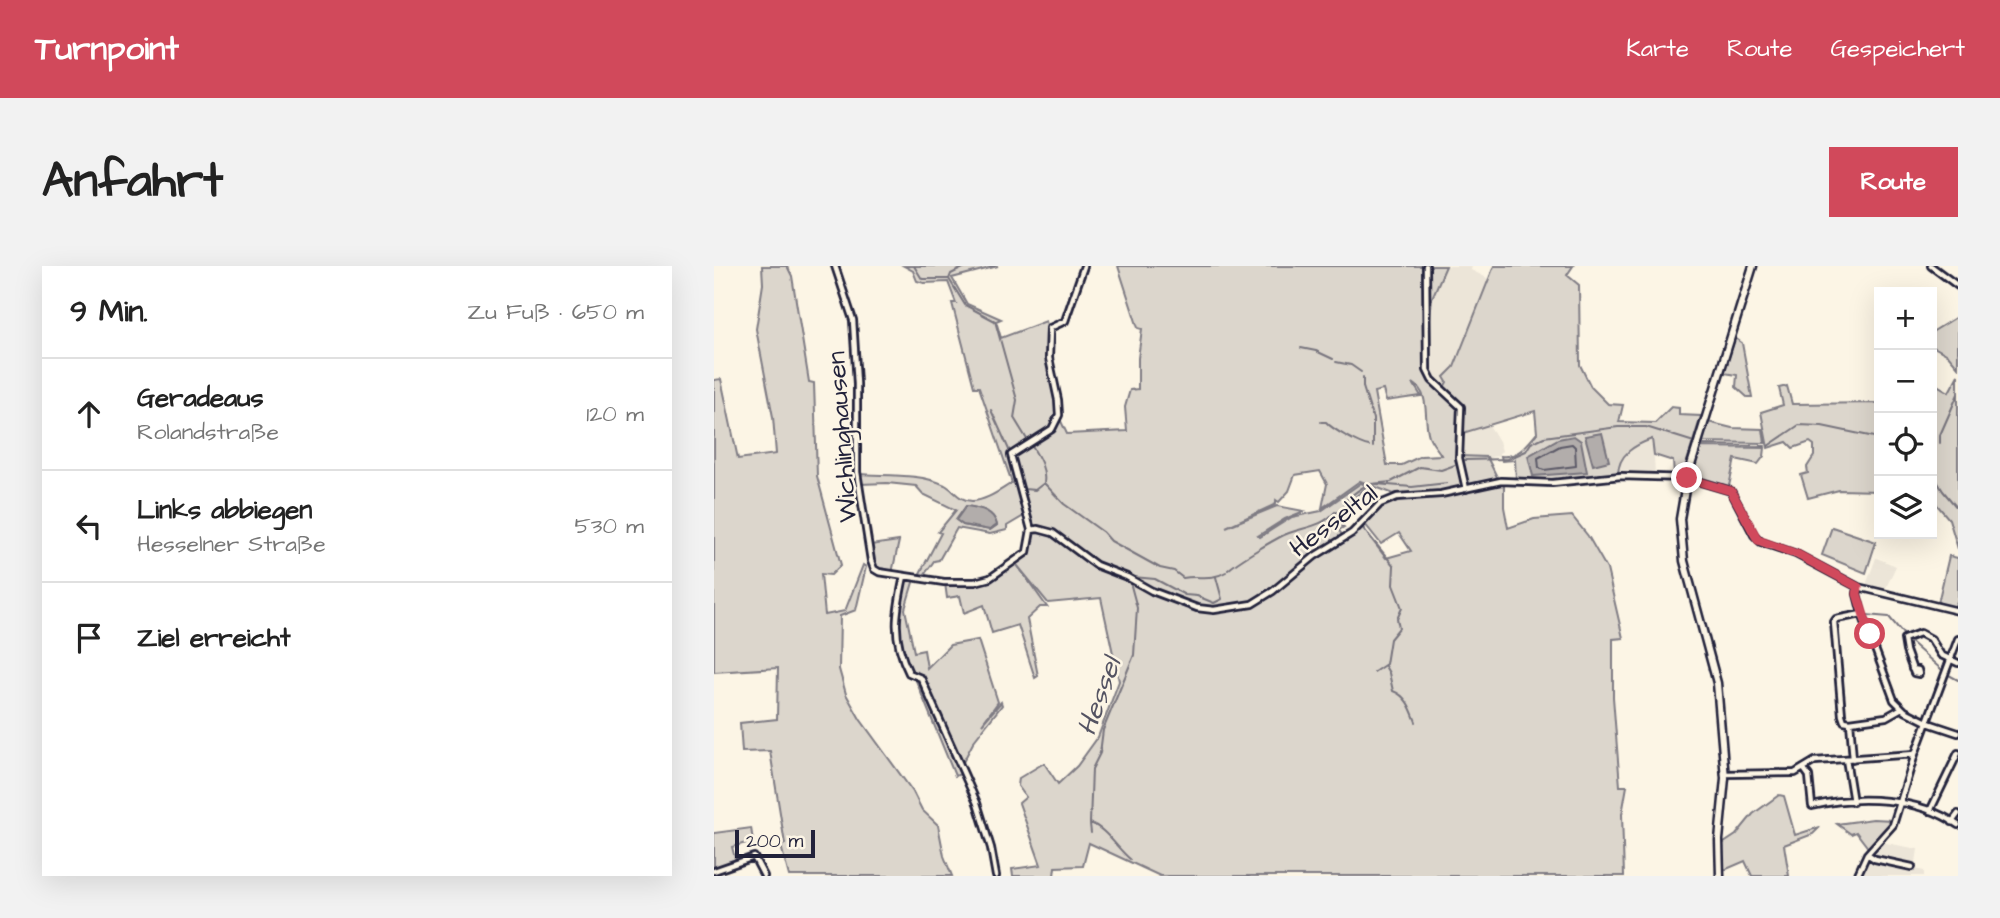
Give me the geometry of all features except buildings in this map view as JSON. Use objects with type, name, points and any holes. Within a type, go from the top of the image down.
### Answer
[{"type":"main road","points":[[1720,876],[1719,840],[1725,774],[1717,683],[1682,548],[1681,505],[1753,266]]},
{"type":"street","name":"Wichlinghausen","points":[[835,266],[853,320],[857,383],[857,472],[874,569],[944,582],[975,582],[990,578],[1026,554],[1031,530]]},
{"type":"street","points":[[1031,530],[1011,455],[1052,429],[1059,415],[1049,358],[1050,328],[1065,321],[1084,266]]},
{"type":"street","points":[[1426,266],[1429,375],[1461,407],[1459,458],[1466,489]]},
{"type":"street","points":[[1931,266],[1958,286]]},
{"type":"street","name":"Hesseltal","points":[[1031,530],[1052,533],[1096,565],[1127,577],[1152,592],[1197,608],[1228,609],[1252,604],[1284,584],[1315,555],[1353,533],[1387,500],[1466,489],[1501,481],[1552,483],[1620,476],[1687,478],[1731,491],[1754,535],[1761,542],[1797,554],[1858,587],[1958,611]]},
{"type":"street","points":[[904,576],[895,620],[899,647],[909,673],[921,678],[977,803],[991,848],[996,876]]},
{"type":"street","points":[[1858,587],[1862,614],[1892,696],[1902,708],[1927,722],[1958,733]]},
{"type":"street","points":[[1862,614],[1836,619],[1835,622],[1844,721],[1885,717],[1902,708]]},
{"type":"street","points":[[1912,669],[1904,643],[1904,639],[1909,635],[1925,635],[1931,639],[1941,655],[1958,663]]},
{"type":"street","points":[[1857,876],[1867,854],[1891,828],[1914,754],[1958,639]]},
{"type":"street","points":[[1850,722],[1853,759]]},
{"type":"street","points":[[1930,811],[1956,762],[1958,753]]},
{"type":"street","points":[[1725,774],[1796,773],[1815,761],[1914,754]]},
{"type":"street","points":[[1846,759],[1853,802]]},
{"type":"street","points":[[1804,769],[1809,776],[1812,806],[1853,802],[1900,803],[1930,811],[1958,825]]},
{"type":"street","points":[[1952,822],[1958,814]]},
{"type":"street","points":[[1867,854],[1875,859],[1912,867]]},
{"type":"street","points":[[714,872],[754,857],[764,876]]},
{"type":"shaded area","points":[[762,266],[787,266],[792,276],[809,382],[814,383],[817,476],[841,565],[831,575],[821,574],[825,615],[845,611],[863,565],[866,567],[856,610],[840,616],[839,669],[846,694],[860,719],[913,792],[922,810],[938,825],[944,856],[952,876],[789,876],[781,846],[785,844],[770,751],[742,752],[740,723],[777,719],[778,668],[714,672],[714,380],[721,379],[738,459],[776,454],[773,417],[756,329],[763,284]]},
{"type":"shaded area","points":[[904,266],[998,266],[952,278],[967,304],[1001,319],[996,321],[1001,338],[1046,321],[1048,355],[1057,401],[1053,426],[1055,427],[1060,419],[1067,434],[1127,431],[1125,407],[1130,390],[1138,389],[1142,329],[1138,328],[1118,266],[1446,266],[1432,298],[1430,319],[1425,319],[1428,375],[1460,408],[1456,453],[1462,488],[1441,493],[1399,496],[1360,481],[1322,508],[1327,484],[1320,471],[1295,475],[1289,491],[1279,502],[1276,500],[1276,504],[1226,527],[1277,506],[1304,511],[1285,519],[1258,536],[1260,537],[1292,517],[1321,511],[1361,483],[1368,486],[1332,517],[1344,527],[1339,530],[1343,537],[1341,541],[1362,527],[1386,558],[1411,551],[1399,533],[1381,544],[1365,524],[1380,506],[1390,500],[1441,495],[1500,483],[1504,484],[1508,528],[1534,519],[1572,516],[1588,536],[1607,569],[1623,638],[1613,639],[1613,697],[1620,786],[1627,786],[1622,814],[1624,876],[1160,876],[1089,843],[1083,866],[1055,867],[1054,876],[1013,876],[1012,869],[1041,865],[1019,803],[1026,797],[1018,786],[1019,778],[1044,763],[1058,784],[1077,766],[1098,737],[1119,681],[1101,598],[1048,603],[1017,565],[1047,607],[1040,607],[1027,619],[1038,676],[1035,678],[1018,625],[992,633],[984,605],[964,613],[960,596],[947,598],[945,583],[979,580],[1006,570],[1026,555],[1032,532],[1051,535],[1098,568],[1133,583],[1138,582],[1098,564],[1057,535],[1031,526],[1013,456],[1027,444],[1010,455],[1027,514],[1007,526],[1007,530],[990,534],[957,528],[939,560],[934,561],[922,578],[918,577],[941,533],[938,532],[956,510],[923,494],[916,486],[860,484],[859,474],[925,478],[945,485],[968,501],[988,497],[1012,483],[979,387],[974,387],[952,303],[956,303],[948,282],[917,281],[913,271]],"holes":[[[1413,383],[1422,394],[1429,436],[1441,455],[1421,456],[1402,465],[1387,465],[1374,392],[1383,390],[1386,401],[1421,396]],[[966,506],[989,513],[997,525],[990,530],[963,525],[957,520]]]},
{"type":"shaded area","points":[[1446,266],[1472,266],[1471,270],[1489,279],[1454,367],[1444,376],[1447,382],[1443,389],[1430,373],[1427,319],[1430,318],[1432,298]]},
{"type":"shaded area","points":[[1494,266],[1573,266],[1567,275],[1579,285],[1580,365],[1591,387],[1608,404],[1623,405],[1619,422],[1655,423],[1671,407],[1679,408],[1679,415],[1701,416],[1683,474],[1674,474],[1673,461],[1654,455],[1652,439],[1634,447],[1624,456],[1618,475],[1593,475],[1552,482],[1516,480],[1515,460],[1502,461],[1501,456],[1517,453],[1537,433],[1535,411],[1463,433],[1463,407],[1443,389],[1447,382],[1444,377],[1454,367]]},
{"type":"shaded area","points":[[1958,316],[1958,367],[1948,355],[1937,349],[1937,329]]},
{"type":"shaded area","points":[[1735,338],[1742,343],[1752,397],[1747,397],[1736,387],[1737,375],[1724,373]]},
{"type":"shaded area","points":[[1958,375],[1958,549],[1949,519],[1937,505],[1937,385],[1949,392]]},
{"type":"shaded area","points":[[1787,386],[1792,404],[1874,403],[1874,491],[1839,490],[1808,498],[1801,475],[1808,473],[1807,467],[1814,456],[1814,445],[1810,442],[1793,448],[1787,442],[1768,448],[1761,412],[1783,405],[1779,388]]},
{"type":"shaded area","points":[[1708,422],[1732,428],[1763,429],[1765,443],[1701,442]]},
{"type":"shaded area","points":[[1489,425],[1499,441],[1502,451],[1499,456],[1491,457],[1492,461],[1489,461],[1487,457],[1460,456],[1463,433]]},
{"type":"shaded area","points":[[1653,439],[1655,474],[1618,475],[1621,460],[1627,453]]},
{"type":"shaded area","points":[[1700,447],[1765,448],[1764,456],[1758,464],[1735,459],[1729,486],[1696,476],[1693,467]]},
{"type":"shaded area","points":[[1460,456],[1487,457],[1498,479],[1468,485]]},
{"type":"shaded area","points":[[1832,527],[1876,542],[1866,573],[1822,555]]},
{"type":"shaded area","points":[[899,541],[892,573],[874,567],[870,545]]},
{"type":"shaded area","points":[[1949,556],[1958,558],[1958,600],[1954,607],[1938,603]]},
{"type":"shaded area","points":[[1876,558],[1896,566],[1885,590],[1866,585]]},
{"type":"shaded area","points":[[904,577],[914,579],[905,609],[914,652],[924,650],[927,668],[950,645],[978,640],[998,702],[982,724],[1001,702],[1002,705],[974,741],[960,768],[920,679],[961,774],[955,776],[915,678],[909,677],[896,630]]},
{"type":"shaded area","points":[[1779,795],[1784,796],[1795,835],[1820,827],[1813,834],[1784,845],[1789,876],[1752,876],[1745,861],[1722,871],[1721,845],[1736,835],[1753,814]]},
{"type":"shaded area","points":[[1873,819],[1893,820],[1869,849],[1856,832],[1851,834],[1837,824]]},
{"type":"shaded area","points":[[751,828],[753,841],[732,847],[736,862],[714,870],[714,833]]},
{"type":"shaded area","points":[[1881,842],[1918,849],[1915,869],[1924,871],[1924,876],[1860,876],[1868,856]]},
{"type":"water","points":[[1602,433],[1609,461],[1593,465],[1585,436]]},
{"type":"water","points":[[1574,436],[1581,441],[1587,472],[1533,476],[1528,456],[1558,439]]},
{"type":"water","points":[[966,506],[989,513],[997,525],[990,530],[963,525],[956,520]]},
{"type":"waterway","name":"Hessel","points":[[914,266],[922,279],[949,279],[965,305],[995,321],[1017,400],[1014,418],[1028,441]]},
{"type":"waterway","points":[[949,279],[951,274],[967,266]]},
{"type":"waterway","points":[[1301,348],[1333,359]]},
{"type":"waterway","points":[[1336,362],[1351,365],[1361,372]]},
{"type":"waterway","points":[[1363,377],[1363,387],[1373,419],[1373,447]]},
{"type":"waterway","points":[[1940,443],[1940,435],[1958,394]]},
{"type":"waterway","name":"Hessel","points":[[991,410],[1010,452]]},
{"type":"waterway","points":[[1321,422],[1326,422],[1346,436],[1369,446]]},
{"type":"waterway","name":"Hessel","points":[[1768,446],[1799,425],[1822,426],[1874,437]]},
{"type":"waterway","name":"Hessel","points":[[1465,460],[1508,459],[1526,451],[1531,443],[1544,437],[1618,427],[1646,427],[1694,442]]},
{"type":"waterway","name":"Hessel","points":[[1031,445],[1043,468],[1044,483],[1064,504],[1103,532],[1111,541],[1160,568],[1174,571],[1183,578],[1210,577],[1226,572]]},
{"type":"waterway","name":"Hessel","points":[[1701,445],[1765,446]]},
{"type":"waterway","name":"Hessel","points":[[1015,463],[1024,489],[1035,490],[1044,483]]},
{"type":"waterway","name":"Hessel","points":[[1371,484],[1391,482],[1420,467],[1441,470],[1455,465]]},
{"type":"waterway","name":"Hessel","points":[[1934,476],[1958,509]]},
{"type":"waterway","points":[[1376,484],[1412,487],[1447,483]]},
{"type":"waterway","name":"Hessel","points":[[1228,570],[1280,537],[1323,522],[1335,512],[1340,513],[1344,510],[1345,501],[1367,485]]},
{"type":"waterway","points":[[1679,507],[1683,485]]},
{"type":"waterway","points":[[1363,528],[1394,566],[1393,585],[1402,608],[1397,619],[1399,628],[1390,639],[1386,664],[1374,672]]},
{"type":"waterway","points":[[1678,533],[1680,552]]},
{"type":"waterway","name":"Hessel","points":[[1133,577],[1155,579],[1185,595],[1197,596],[1214,603],[1222,599],[1216,577]]},
{"type":"waterway","name":"Hessel","points":[[1130,582],[1137,608],[1134,655],[1103,730],[1100,753],[1092,769],[1090,823],[1106,834],[1130,859]]},
{"type":"waterway","points":[[1866,615],[1889,617],[1904,635]]},
{"type":"waterway","points":[[1908,640],[1942,670]]},
{"type":"waterway","points":[[1385,666],[1393,691],[1405,700],[1416,722]]},
{"type":"waterway","points":[[1947,674],[1958,680]]},
{"type":"waterway","name":"Hessel","points":[[1090,824],[1091,833]]},
{"type":"waterway","points":[[1716,842],[1717,875]]},
{"type":"route","points":[[1687,478],[1731,491],[1754,535],[1761,542],[1797,554],[1858,587],[1862,614],[1870,634]]}]
